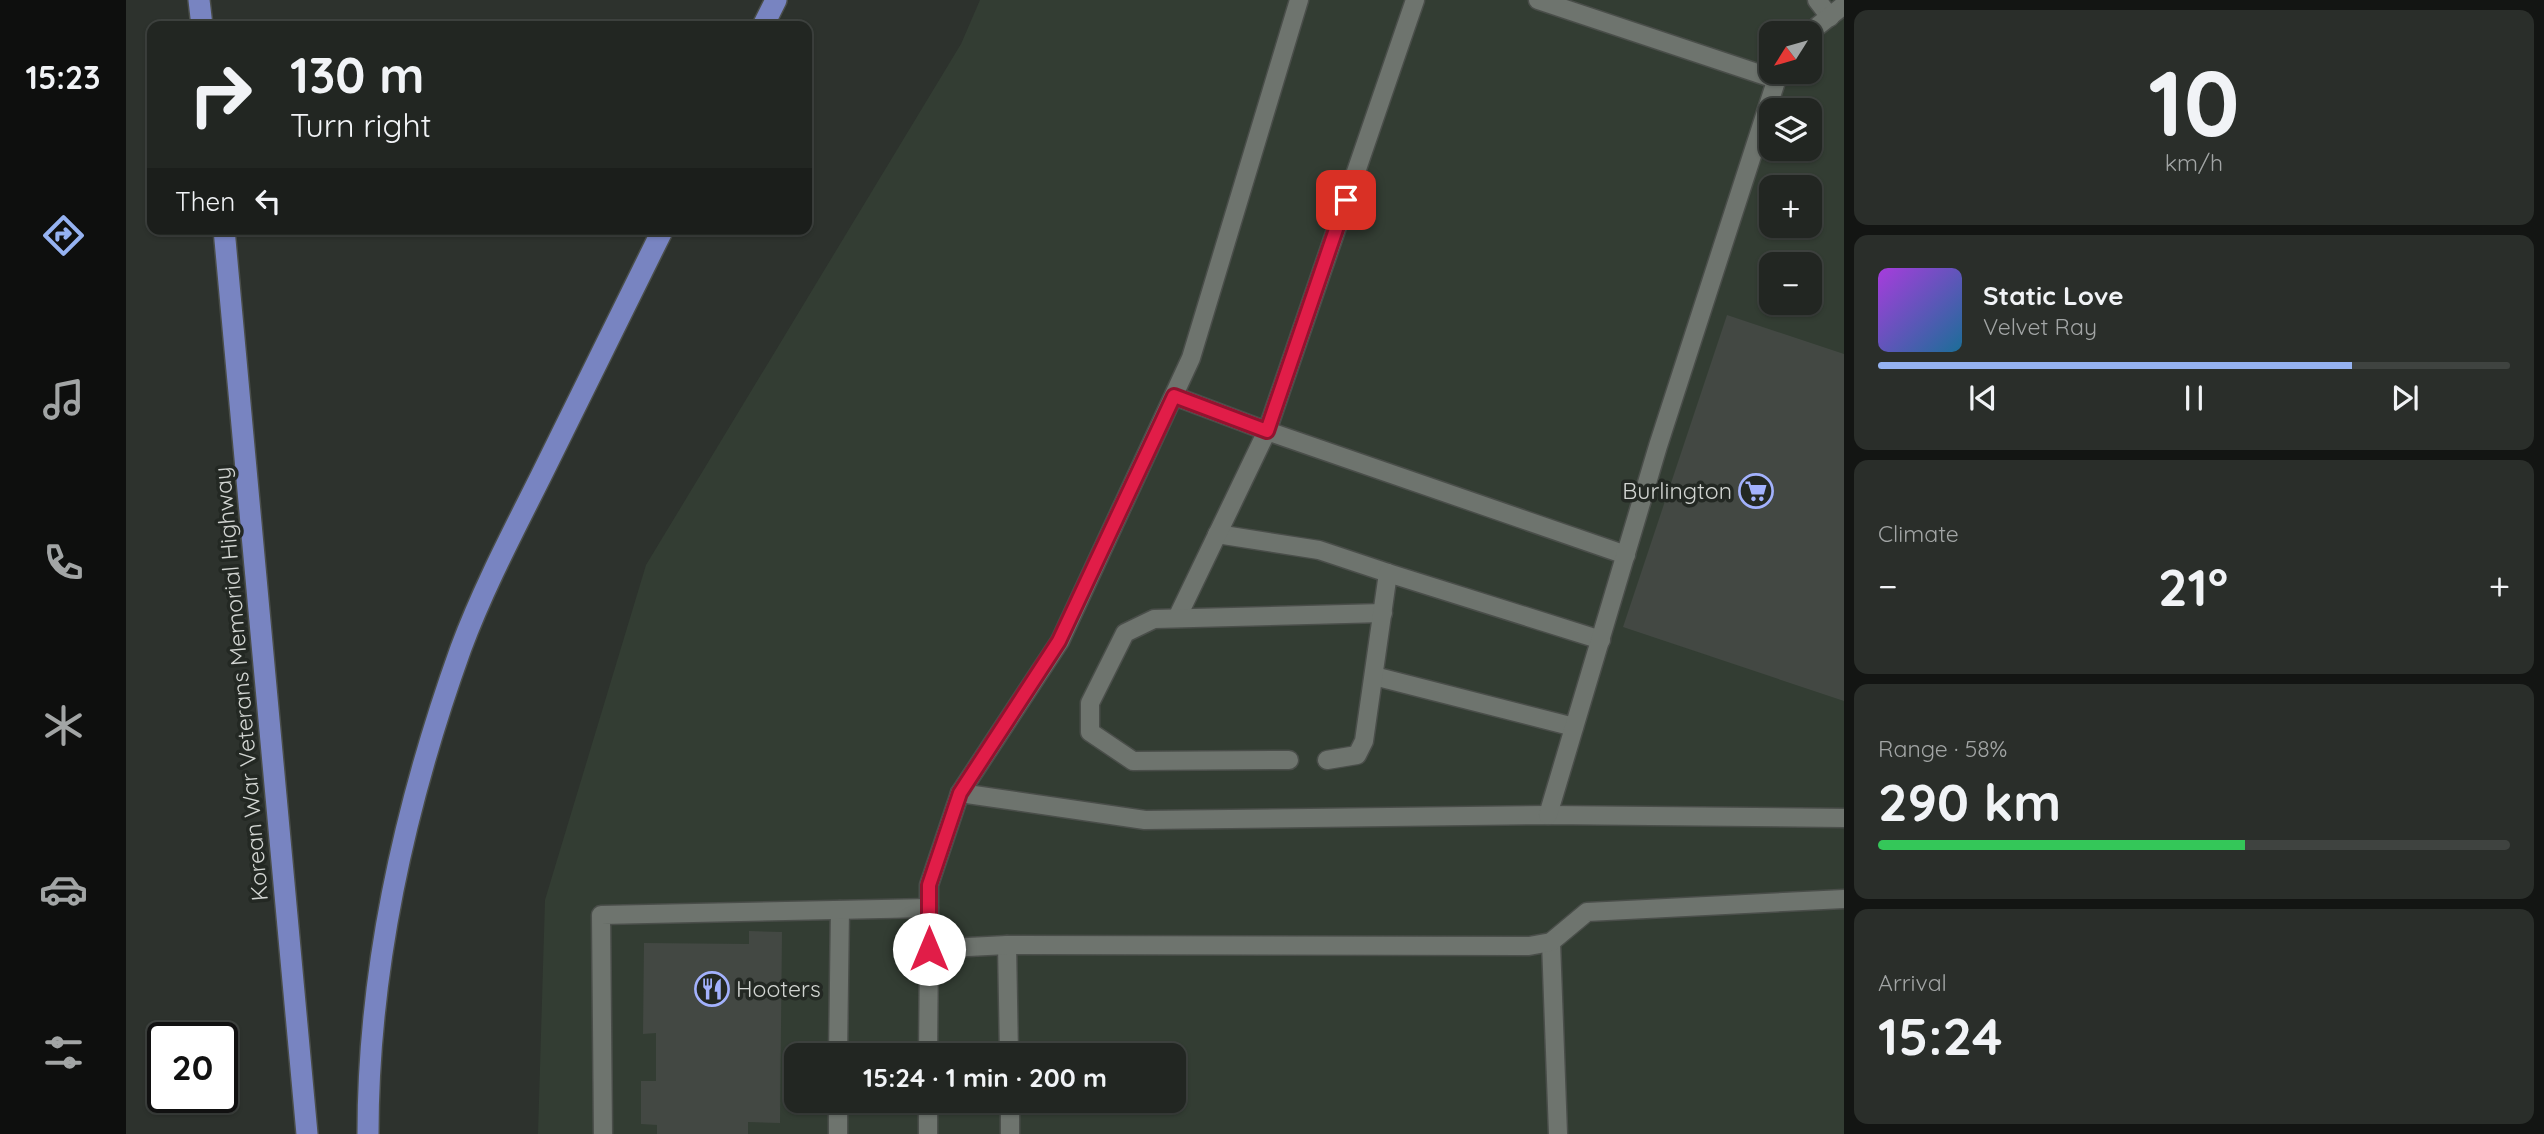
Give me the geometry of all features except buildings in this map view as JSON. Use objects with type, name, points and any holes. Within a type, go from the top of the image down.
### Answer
[{"type":"highway","points":[[199,0],[201,21]]},
{"type":"highway","points":[[766,21],[776,0]]},
{"type":"highway","name":"Korean War Veterans Memorial Highway","points":[[225,235],[307,1134]]},
{"type":"highway","points":[[368,1134],[368,1086],[377,979],[393,888],[424,762],[462,646],[508,543],[660,235]]},
{"type":"lane","points":[[928,1043],[929,885],[960,793],[1059,641],[1191,358],[1299,0]]},
{"type":"lane","points":[[1177,618],[1267,431],[1415,0]]},
{"type":"lane","points":[[1538,0],[1759,69]]},
{"type":"lane","points":[[1817,0],[1837,11],[1822,23]]},
{"type":"lane","points":[[1548,814],[1626,555],[1774,84]]},
{"type":"lane","points":[[1174,396],[1267,431],[1626,555]]},
{"type":"lane","points":[[1217,534],[1319,550],[1601,640]]},
{"type":"lane","points":[[1327,760],[1357,755],[1364,741],[1388,573]]},
{"type":"lane","points":[[1289,760],[1133,761],[1090,732],[1090,703],[1125,633],[1154,619],[1383,613]]},
{"type":"lane","points":[[1374,676],[1574,727]]},
{"type":"lane","points":[[960,793],[1145,820],[1548,814],[1844,818]]},
{"type":"lane","points":[[929,949],[1007,946],[1529,946],[1550,942],[1587,912],[1844,899]]},
{"type":"lane","points":[[603,1134],[601,915],[929,908]]},
{"type":"lane","points":[[838,1043],[840,910]]},
{"type":"lane","points":[[1550,942],[1559,1134]]},
{"type":"lane","points":[[1007,946],[1009,1043]]},
{"type":"lane","points":[[838,1113],[838,1134]]},
{"type":"lane","points":[[928,1113],[928,1134]]},
{"type":"lane","points":[[1010,1113],[1010,1134]]},
{"type":"shaded area","points":[[980,0],[1844,0],[1844,1134],[538,1134],[545,900],[646,565],[961,44]]},
{"type":"place","name":"Burlington","points":[[1756,491]]},
{"type":"place","name":"Hooters","points":[[712,989]]},
{"type":"route","points":[[929,949],[929,885],[960,793],[1059,641],[1174,396],[1267,431],[1346,200]]}]
